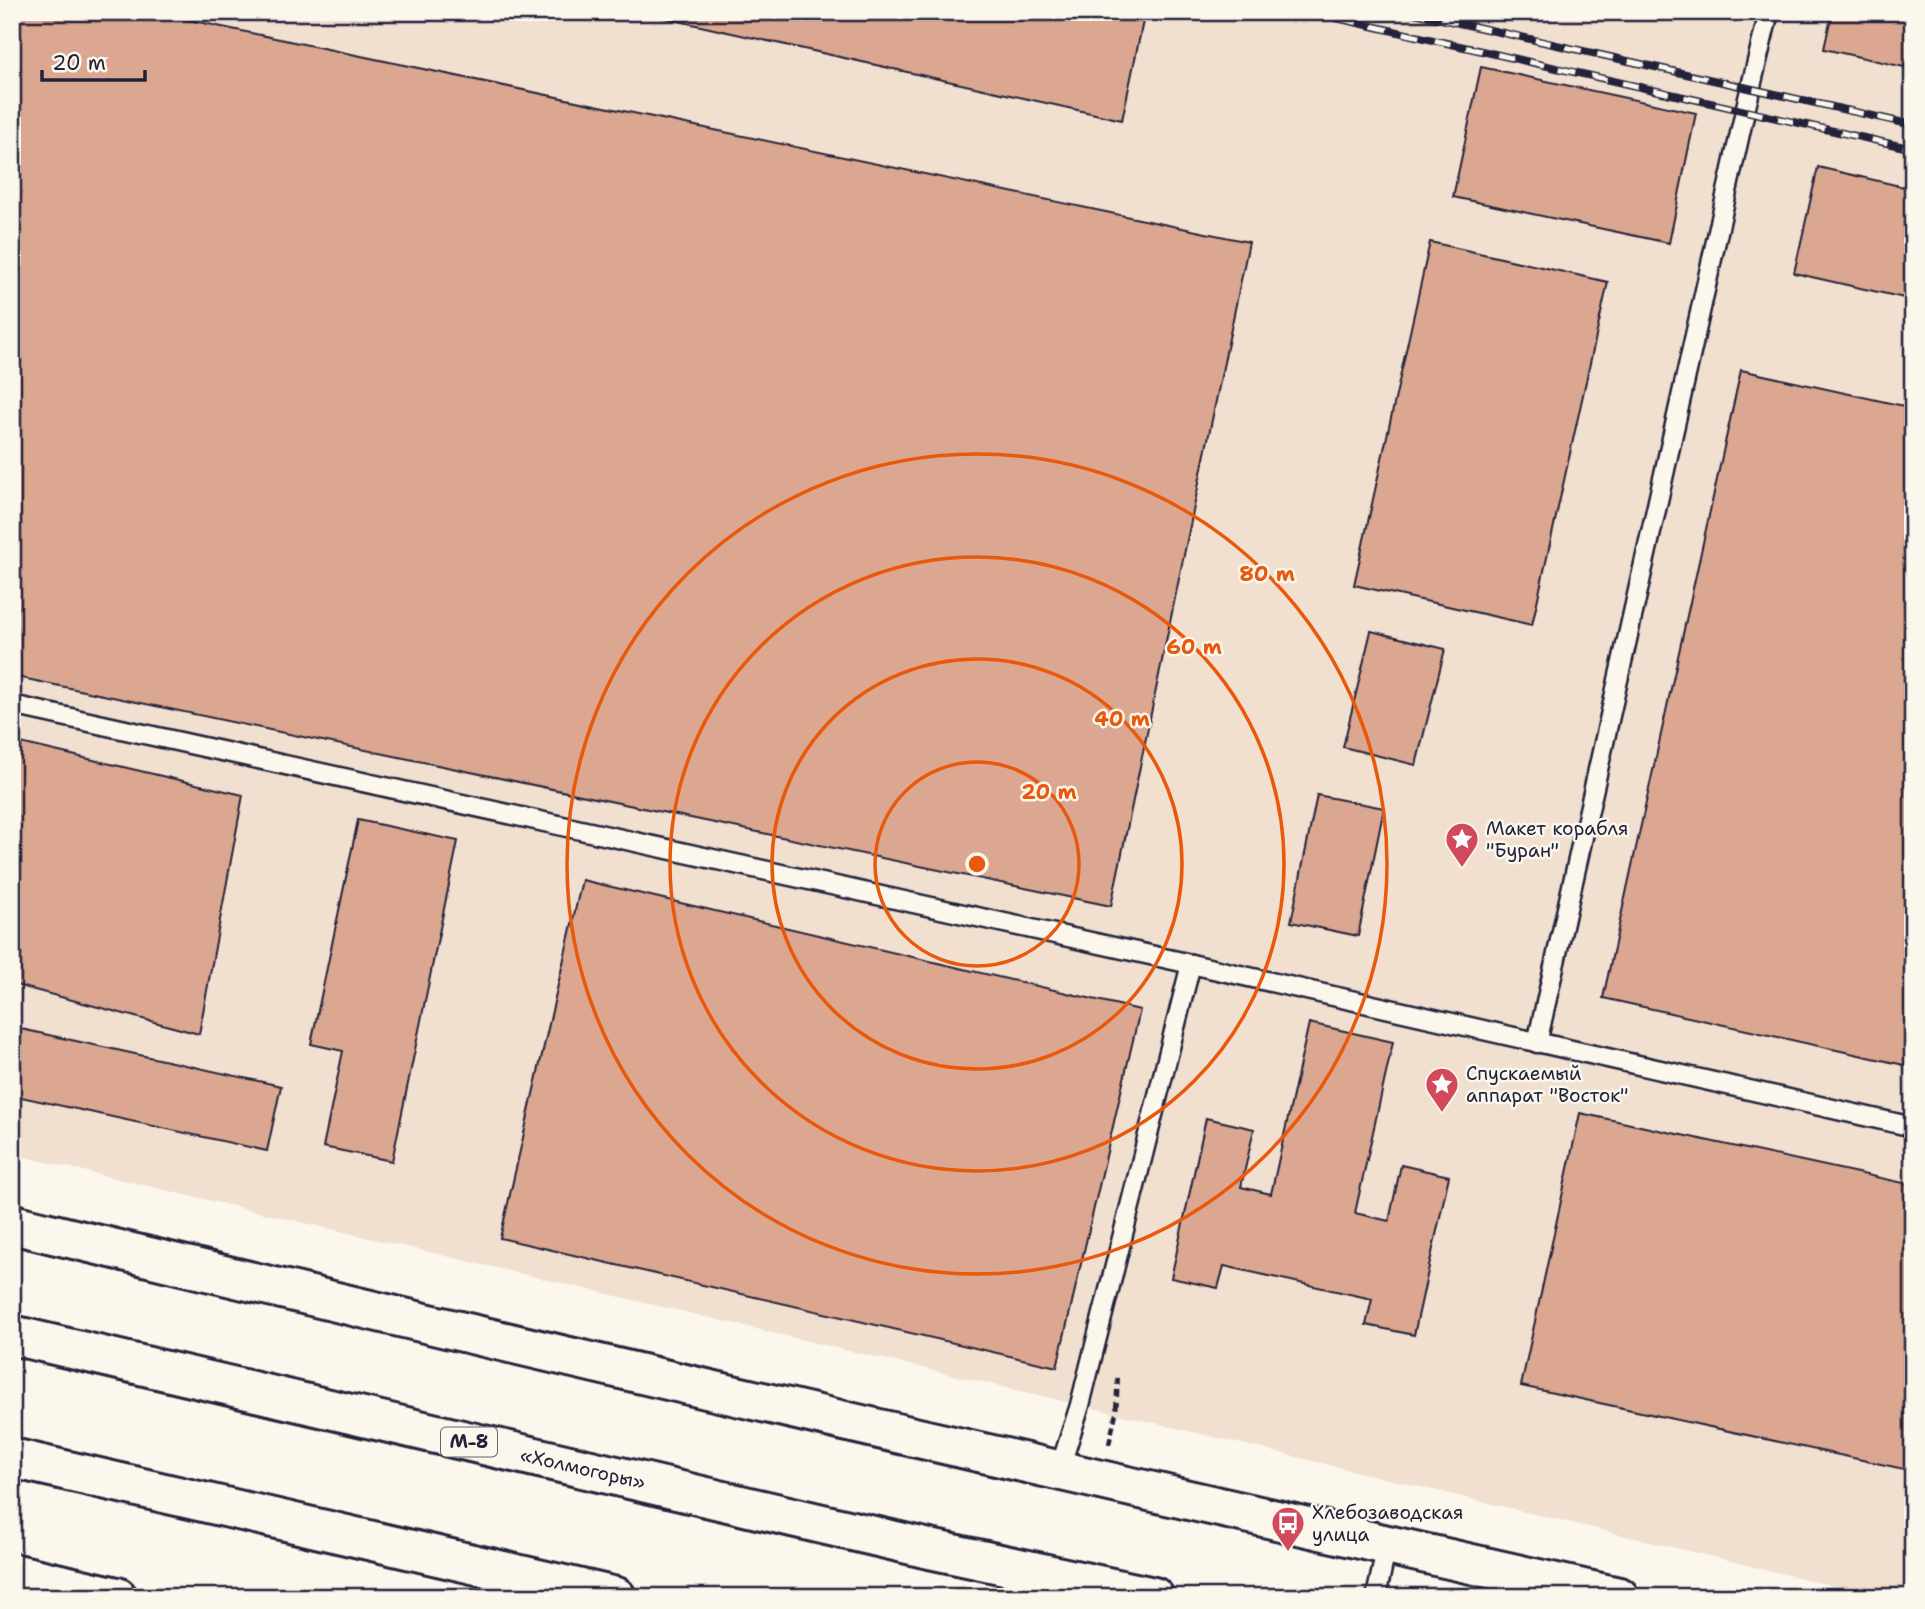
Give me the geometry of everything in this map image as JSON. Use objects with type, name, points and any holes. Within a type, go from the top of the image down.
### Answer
[{"type":"main road","points":[[12,1224],[1059,1471],[1619,1597]]},
{"type":"main road","name":"«Холмогоры»","points":[[12,1335],[925,1548],[1154,1597]]},
{"type":"main road","points":[[12,1458],[616,1597]]},
{"type":"main road","points":[[12,1573],[117,1597]]},
{"type":"lane","points":[[1537,1043],[1747,100],[1769,12]]},
{"type":"lane","points":[[12,705],[1191,964],[1913,1127]]},
{"type":"lane","points":[[1059,1471],[1080,1405],[1191,964]]},
{"type":"lane","points":[[1376,1597],[1387,1545]]},
{"type":"path","points":[[1109,1444],[1116,1413],[1118,1360]]},
{"type":"shaded area","points":[[12,12],[1913,12],[1913,1597],[1880,1597],[1080,1405],[12,1154]]},
{"type":"building","points":[[12,12],[151,12],[1249,242],[1111,906],[12,676]]},
{"type":"building","points":[[638,12],[1145,12],[1122,120]]},
{"type":"building","points":[[1832,12],[1913,12],[1913,69],[1824,49]]},
{"type":"building","points":[[1481,67],[1696,113],[1669,243],[1453,197]]},
{"type":"building","points":[[1818,167],[1913,189],[1913,300],[1794,273]]},
{"type":"building","points":[[1430,242],[1608,282],[1532,625],[1354,585]]},
{"type":"building","points":[[1741,370],[1913,408],[1913,1067],[1603,998]]},
{"type":"building","points":[[1371,631],[1445,649],[1416,765],[1343,747]]},
{"type":"building","points":[[12,741],[243,795],[199,1034],[12,984]]},
{"type":"building","points":[[1317,795],[1384,808],[1358,936],[1291,922]]},
{"type":"building","points":[[358,820],[458,841],[392,1161],[323,1147],[343,1051],[311,1044]]},
{"type":"building","points":[[582,880],[1140,1010],[1057,1367],[500,1238]]},
{"type":"building","points":[[1309,1023],[1393,1042],[1355,1213],[1389,1221],[1401,1165],[1449,1176],[1414,1335],[1366,1325],[1372,1299],[1224,1266],[1218,1288],[1171,1278],[1206,1118],[1254,1129],[1241,1187],[1271,1194]]},
{"type":"building","points":[[12,1027],[281,1086],[267,1151],[12,1095]]},
{"type":"building","points":[[1580,1113],[1913,1185],[1913,1471],[1521,1386]]},
{"type":"railway","points":[[1310,12],[1913,149]]},
{"type":"railway","points":[[1410,12],[1913,125]]},
{"type":"place","name":"Макет корабля \"Буран\"","points":[[1462,869]]},
{"type":"place","name":"Спускаемый аппарат \"Восток\"","points":[[1442,1114]]},
{"type":"place","name":"Хлебозаводская улица","points":[[1288,1553]]}]
